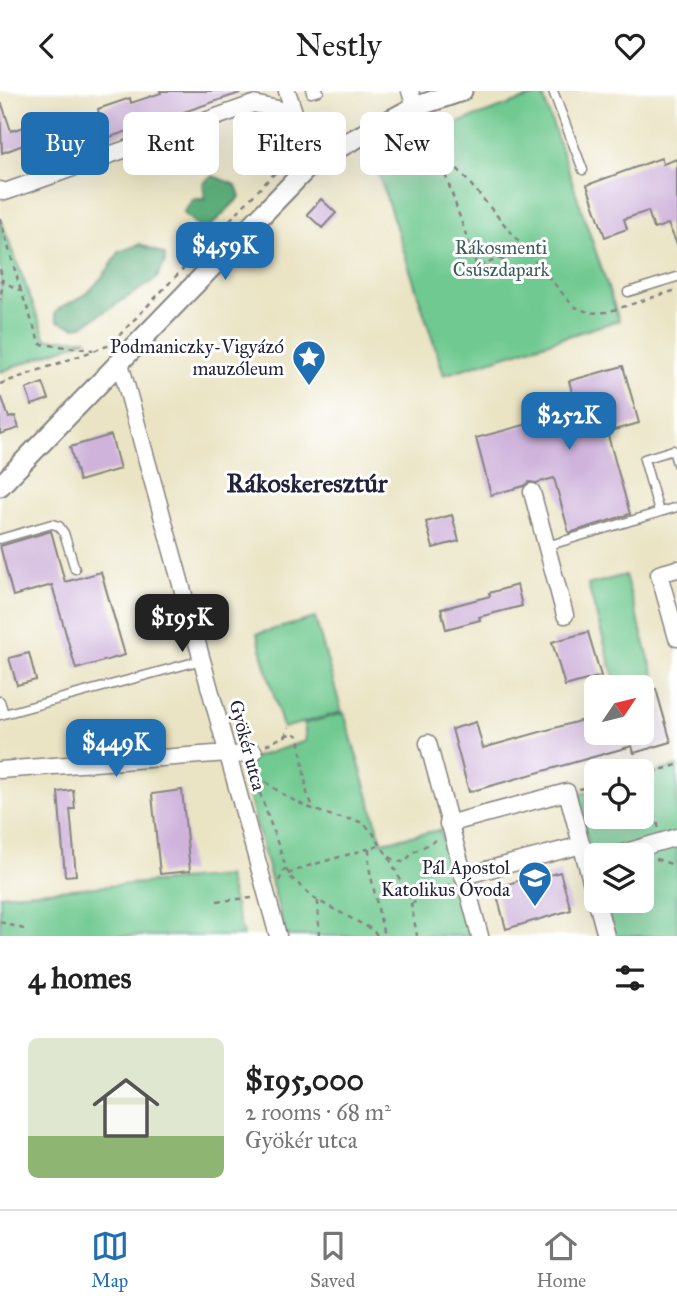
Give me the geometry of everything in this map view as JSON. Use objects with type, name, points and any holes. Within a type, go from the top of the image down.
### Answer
[{"type":"street","points":[[287,91],[294,112]]},
{"type":"street","points":[[346,141],[416,101],[462,91]]},
{"type":"street","points":[[0,191],[5,192],[253,104],[282,112]]},
{"type":"street","points":[[0,486],[300,175]]},
{"type":"street","name":"Gyökér utca","points":[[120,363],[202,660],[238,754],[267,896],[278,936]]},
{"type":"street","points":[[532,492],[565,615]]},
{"type":"street","points":[[677,569],[659,573],[677,638]]},
{"type":"street","points":[[428,743],[480,936]]},
{"type":"street","points":[[0,769],[238,754]]},
{"type":"street","points":[[449,828],[567,792],[584,849]]},
{"type":"street","points":[[464,878],[582,845]]},
{"type":"street","points":[[601,913],[606,936]]},
{"type":"lane","points":[[311,91],[319,91]]},
{"type":"lane","points":[[552,91],[583,170]]},
{"type":"lane","points":[[628,292],[677,277]]},
{"type":"lane","points":[[659,512],[644,459],[673,450],[677,464]]},
{"type":"lane","points":[[547,547],[677,507]]},
{"type":"lane","points":[[0,539],[52,524],[59,526],[64,533],[75,569]]},
{"type":"lane","points":[[0,701],[2,715],[202,660]]},
{"type":"path","points":[[454,168],[565,299],[582,311],[597,314],[616,310],[677,289]]},
{"type":"path","points":[[0,384],[110,345],[272,175]]},
{"type":"path","points":[[443,175],[475,267],[502,259],[521,247]]},
{"type":"path","points":[[0,218],[21,292],[40,344],[96,350]]},
{"type":"path","points":[[512,236],[518,231]]},
{"type":"path","points":[[502,259],[505,268]]},
{"type":"path","points":[[0,269],[0,300]]},
{"type":"path","points":[[1,281],[21,292]]},
{"type":"path","points":[[285,736],[289,727]]},
{"type":"path","points":[[238,754],[292,733],[299,736],[307,793],[314,810]]},
{"type":"path","points":[[238,754],[280,794],[314,810],[364,823],[388,855],[411,904],[417,936]]},
{"type":"path","points":[[238,754],[256,782],[288,874],[317,900],[371,929],[378,936]]},
{"type":"path","points":[[654,772],[677,765]]},
{"type":"path","points":[[654,801],[670,839]]},
{"type":"path","points":[[388,855],[403,863],[412,853],[449,828]]},
{"type":"path","points":[[288,874],[380,845]]},
{"type":"path","points":[[369,849],[369,867],[384,936]]},
{"type":"path","points":[[655,859],[677,866]]},
{"type":"path","points":[[411,904],[464,878]]},
{"type":"path","points":[[216,901],[267,896]]},
{"type":"path","points":[[317,900],[320,910],[319,936]]},
{"type":"path","points":[[0,922],[27,930]]},
{"type":"green space","name":"Rákosmenti Csúszdapark","points":[[542,93],[619,320],[444,375],[379,175],[454,175],[454,124]]},
{"type":"green space","points":[[213,176],[236,185],[240,197],[205,232],[183,213],[193,199],[205,199],[203,183]]},
{"type":"green space","points":[[0,218],[46,339],[88,339],[0,372]]},
{"type":"green space","points":[[140,244],[165,255],[165,263],[156,279],[82,326],[74,327],[57,321],[55,314],[58,310],[88,292],[119,252]]},
{"type":"green space","points":[[625,575],[654,675],[613,675],[588,585]]},
{"type":"green space","points":[[315,618],[342,712],[283,728],[257,634]]},
{"type":"green space","points":[[344,713],[382,842],[440,830],[469,936],[286,936],[240,762],[306,741],[304,724]]},
{"type":"green space","points":[[677,766],[677,936],[612,936],[606,913],[654,913],[654,843],[588,843],[585,829],[654,829],[654,773]]},
{"type":"green space","points":[[584,793],[584,826],[576,796]]},
{"type":"green space","points":[[227,876],[243,936],[0,936],[0,895]]},
{"type":"building","points":[[160,91],[240,93],[184,112],[123,112],[123,133],[109,137],[109,112],[99,112],[98,109],[130,98],[131,103],[161,93]]},
{"type":"building","points":[[0,104],[2,104],[11,131],[21,128],[21,146],[2,153]]},
{"type":"building","points":[[661,158],[663,164],[677,159],[677,244],[668,224],[654,229],[648,211],[624,219],[627,229],[605,237],[587,185]]},
{"type":"building","points":[[321,199],[336,213],[322,228],[307,214]]},
{"type":"building","points":[[623,366],[639,423],[607,432],[630,514],[569,533],[554,478],[529,482],[524,486],[491,495],[476,438],[577,411],[569,381]]},
{"type":"building","points":[[43,383],[49,399],[32,405],[26,389]]},
{"type":"building","points":[[2,398],[9,418],[15,416],[19,428],[0,434],[0,399]]},
{"type":"building","points":[[111,435],[120,469],[79,481],[70,447]]},
{"type":"building","points":[[452,515],[459,541],[433,548],[426,522]]},
{"type":"building","points":[[51,531],[65,582],[101,572],[125,655],[76,669],[52,585],[13,596],[0,546]]},
{"type":"building","points":[[517,585],[522,606],[446,629],[441,609],[490,596],[489,593]]},
{"type":"building","points":[[588,632],[601,675],[584,675],[584,681],[565,686],[552,642]]},
{"type":"building","points":[[29,653],[36,680],[17,685],[9,658]]},
{"type":"building","points":[[654,690],[671,742],[634,753],[632,746],[469,792],[452,729],[476,722],[483,748],[584,720],[584,745],[654,745]]},
{"type":"building","points":[[73,790],[75,809],[70,809],[76,875],[65,876],[58,792]]},
{"type":"building","points":[[182,790],[190,871],[160,874],[152,794]]},
{"type":"building","points":[[560,872],[571,910],[506,929],[495,888]]},
{"type":"place","name":"Podmaniczky-Vigyázó mauzóleum","points":[[309,387]]},
{"type":"place","name":"Pál Apostol Katolikus Óvoda","points":[[535,908]]},
{"type":"district","name":"Rákoskeresztúr","points":[[307,483]]}]
